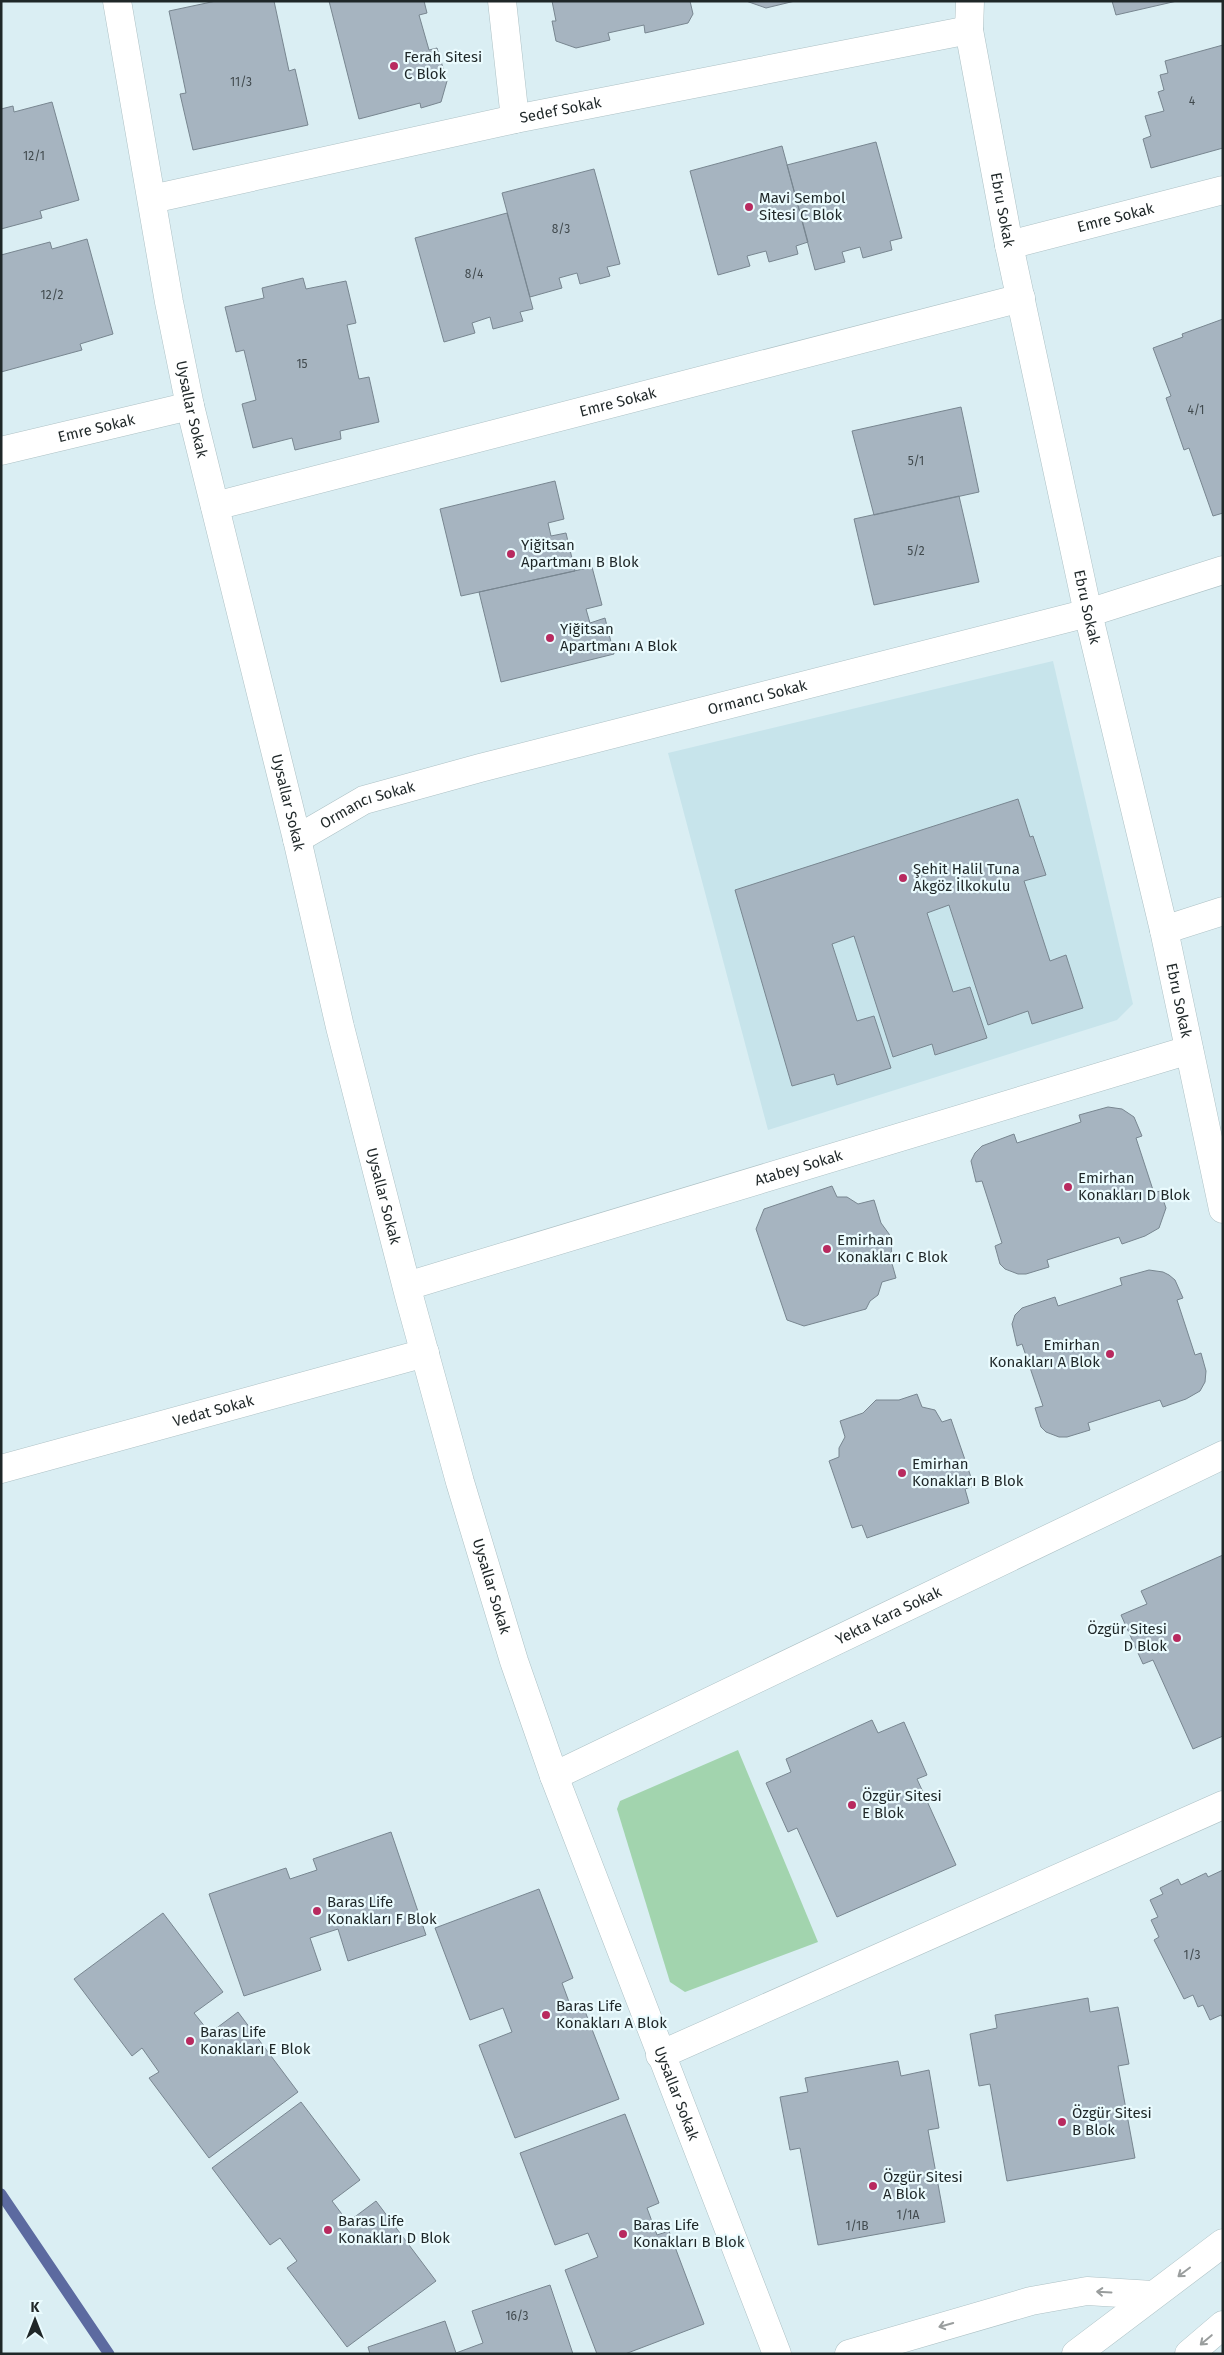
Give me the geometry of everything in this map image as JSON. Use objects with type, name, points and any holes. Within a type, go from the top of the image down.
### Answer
[{"type":"street","name":"Uysallar Sokak","points":[[117,1],[169,302],[190,406],[297,839],[340,1026],[425,1353],[509,1642],[554,1776],[660,2055],[777,2354]]},
{"type":"street","points":[[502,1],[515,119]]},
{"type":"street","name":"Ebru Sokak","points":[[970,1],[969,30],[1008,245],[1088,613],[1164,930],[1223,1209]]},
{"type":"street","name":"Sedef Sokak","points":[[152,199],[515,119],[969,30]]},
{"type":"street","name":"Emre Sokak","points":[[1008,245],[1223,190]]},
{"type":"street","name":"Emre Sokak","points":[[215,506],[1021,298]]},
{"type":"street","name":"Emre Sokak","points":[[1,451],[190,406]]},
{"type":"street","name":"Ormancı Sokak","points":[[297,839],[364,800],[1088,613],[1223,570]]},
{"type":"street","points":[[1164,930],[1223,911]]},
{"type":"street","name":"Atabey Sokak","points":[[407,1286],[1188,1050]]},
{"type":"street","name":"Vedat Sokak","points":[[1,1469],[425,1353]]},
{"type":"street","name":"Yekta Kara Sokak","points":[[554,1776],[1223,1455]]},
{"type":"street","points":[[660,2055],[1223,1805]]},
{"type":"street","points":[[1076,2354],[1223,2243]]},
{"type":"street","points":[[849,2354],[1031,2301],[1087,2292],[1153,2295]]},
{"type":"street","points":[[1189,2354],[1223,2325]]},
{"type":"shaded area","name":"Şehit Halil Tuna Akgöz İlkokulu","points":[[1053,661],[1133,1004],[1117,1020],[768,1130],[668,753]]},
{"type":"green space","points":[[738,1750],[818,1942],[685,1992],[670,1982],[617,1809],[620,1801]]},
{"type":"building","points":[[216,1],[274,1],[289,71],[295,69],[308,125],[193,150],[180,94],[186,93],[169,11]]},
{"type":"building","name":"Ferah Sitesi C Blok","points":[[329,1],[424,1],[427,13],[419,15],[429,50],[437,48],[447,81],[441,102],[421,108],[420,103],[359,119]]},
{"type":"building","points":[[552,1],[690,1],[693,14],[688,23],[645,33],[644,25],[608,33],[610,40],[576,48],[556,41],[552,21],[556,21]]},
{"type":"building","points":[[746,1],[795,1],[766,8]]},
{"type":"building","points":[[1112,1],[1177,1],[1116,15]]},
{"type":"building","points":[[1223,45],[1223,148],[1151,168],[1143,139],[1151,136],[1145,116],[1164,111],[1158,92],[1164,90],[1160,75],[1168,73],[1165,61]]},
{"type":"building","points":[[52,102],[79,200],[40,211],[42,218],[1,229],[1,109],[13,106],[14,112]]},
{"type":"building","points":[[876,142],[902,238],[890,241],[892,250],[863,258],[860,247],[842,252],[845,262],[815,270],[787,165]]},
{"type":"building","name":"Mavi Sembol Sitesi C Blok","points":[[782,146],[808,242],[796,246],[798,254],[769,262],[766,251],[747,256],[750,266],[718,275],[690,171]]},
{"type":"building","points":[[594,169],[620,264],[607,267],[610,276],[580,284],[577,273],[559,278],[562,288],[530,297],[502,193]]},
{"type":"building","points":[[507,213],[533,309],[520,312],[523,321],[493,329],[490,317],[472,323],[475,333],[444,342],[415,238]]},
{"type":"building","points":[[87,239],[113,334],[80,344],[82,350],[1,372],[1,255],[50,242],[52,249]]},
{"type":"building","points":[[303,278],[306,289],[346,281],[356,323],[347,325],[359,379],[369,377],[379,422],[340,431],[341,439],[295,450],[292,438],[253,448],[242,404],[256,400],[244,350],[236,352],[225,307],[264,298],[262,288]]},
{"type":"building","points":[[1223,319],[1223,513],[1213,516],[1189,448],[1184,450],[1166,398],[1171,396],[1153,348],[1183,337],[1182,334]]},
{"type":"building","points":[[961,407],[979,492],[874,515],[852,431]]},
{"type":"building","name":"Yiğitsan Apartmanı B Blok","points":[[555,481],[564,519],[548,523],[551,536],[566,533],[575,571],[461,596],[440,509]]},
{"type":"building","points":[[959,496],[979,582],[874,605],[854,519]]},
{"type":"building","name":"Yiğitsan Apartmanı A Blok","points":[[592,567],[602,605],[586,609],[590,623],[605,618],[614,654],[501,682],[479,592]]},
{"type":"building","points":[[1018,799],[1030,837],[1033,836],[1046,875],[1024,881],[1050,961],[1066,955],[1083,1008],[1032,1024],[1028,1011],[988,1025],[949,905],[927,913],[953,992],[970,987],[987,1038],[935,1055],[932,1044],[893,1057],[854,936],[832,944],[857,1021],[874,1016],[891,1068],[837,1085],[834,1074],[792,1086],[735,890]]},
{"type":"building","name":"Emirhan Konakları D Blok","points":[[1108,1107],[1122,1109],[1134,1117],[1142,1136],[1136,1138],[1154,1193],[1160,1191],[1166,1208],[1159,1228],[1145,1236],[1122,1244],[1119,1237],[1047,1260],[1049,1267],[1026,1274],[1018,1274],[1005,1269],[1000,1264],[995,1246],[1002,1243],[982,1181],[976,1182],[971,1161],[975,1153],[982,1146],[1014,1134],[1017,1143],[1081,1122],[1079,1115]]},
{"type":"building","name":"Emirhan Konakları C Blok","points":[[832,1186],[837,1197],[847,1197],[858,1204],[874,1200],[881,1223],[892,1238],[891,1260],[896,1278],[882,1282],[878,1295],[870,1301],[866,1309],[804,1326],[787,1320],[756,1229],[764,1209]]},
{"type":"building","name":"Emirhan Konakları A Blok","points":[[1149,1270],[1169,1275],[1175,1280],[1183,1298],[1177,1300],[1195,1355],[1201,1353],[1206,1371],[1205,1382],[1200,1391],[1186,1399],[1163,1407],[1160,1400],[1088,1423],[1090,1430],[1067,1437],[1059,1437],[1046,1432],[1041,1427],[1035,1408],[1043,1406],[1022,1344],[1017,1346],[1012,1324],[1015,1315],[1022,1308],[1055,1297],[1058,1306],[1122,1285],[1120,1278]]},
{"type":"building","name":"Emirhan Konakları B Blok","points":[[917,1394],[922,1407],[935,1410],[942,1422],[951,1419],[974,1486],[965,1489],[969,1503],[867,1538],[862,1525],[852,1528],[829,1461],[839,1457],[839,1448],[845,1437],[840,1421],[863,1413],[876,1400],[899,1400]]},
{"type":"building","name":"Özgür Sitesi D Blok","points":[[1223,1555],[1223,1736],[1193,1749],[1153,1660],[1143,1664],[1121,1615],[1147,1604],[1141,1591]]},
{"type":"building","name":"Özgür Sitesi E Blok","points":[[872,1720],[878,1733],[904,1722],[927,1775],[917,1779],[956,1865],[837,1917],[797,1828],[788,1832],[766,1783],[791,1772],[786,1759]]},
{"type":"building","name":"Baras Life Konakları F Blok","points":[[391,1832],[426,1935],[348,1961],[338,1929],[310,1938],[321,1970],[244,1996],[209,1894],[286,1868],[290,1879],[317,1870],[313,1859]]},
{"type":"building","points":[[1223,1870],[1223,2018],[1221,2015],[1210,2020],[1203,2005],[1198,2007],[1193,1995],[1184,1999],[1154,1940],[1159,1937],[1151,1920],[1158,1917],[1150,1900],[1163,1894],[1160,1888],[1178,1879],[1181,1885],[1206,1873],[1208,1877]]},
{"type":"building","name":"Baras Life Konakları A Blok","points":[[539,1889],[573,1978],[562,1983],[572,2010],[583,2006],[619,2099],[515,2138],[479,2045],[512,2032],[503,2008],[470,2020],[435,1928]]},
{"type":"building","name":"Baras Life Konakları E Blok","points":[[163,1913],[223,1992],[194,2013],[210,2033],[238,2012],[298,2092],[209,2158],[149,2078],[159,2072],[142,2048],[132,2056],[74,1979]]},
{"type":"building","name":"Özgür Sitesi B Blok","points":[[1088,1998],[1090,2012],[1118,2007],[1129,2064],[1118,2066],[1135,2158],[1007,2181],[990,2084],[979,2086],[970,2034],[997,2028],[995,2015]]},
{"type":"building","name":"Özgür Sitesi A Blok","points":[[898,2061],[901,2076],[929,2070],[939,2128],[928,2130],[945,2222],[818,2245],[800,2148],[790,2150],[780,2097],[808,2092],[805,2078]]},
{"type":"building","name":"Baras Life Konakları D Blok","points":[[301,2102],[360,2180],[332,2201],[348,2222],[376,2201],[436,2281],[347,2347],[287,2268],[297,2261],[280,2238],[270,2245],[212,2168]]},
{"type":"building","name":"Baras Life Konakları B Blok","points":[[625,2114],[659,2203],[647,2208],[657,2235],[669,2231],[704,2324],[625,2354],[597,2354],[565,2270],[598,2257],[588,2233],[555,2245],[520,2153]]},
{"type":"building","points":[[550,2285],[573,2354],[370,2354],[368,2347],[445,2321],[456,2353],[483,2343],[472,2311]]},
{"type":"waterway","points":[[1,2194],[109,2354]]},
{"type":"place","name":"Ferah Sitesi C Blok","points":[[394,66]]},
{"type":"place","name":"Mavi Sembol Sitesi C Blok","points":[[749,207]]},
{"type":"place","name":"Yiğitsan Apartmanı B Blok","points":[[511,554]]},
{"type":"place","name":"Yiğitsan Apartmanı A Blok","points":[[550,638]]},
{"type":"place","name":"Şehit Halil Tuna Akgöz İlkokulu","points":[[903,878]]},
{"type":"place","name":"Emirhan Konakları D Blok","points":[[1068,1187]]},
{"type":"place","name":"Emirhan Konakları C Blok","points":[[827,1249]]},
{"type":"place","name":"Emirhan Konakları A Blok","points":[[1110,1354]]},
{"type":"place","name":"Emirhan Konakları B Blok","points":[[902,1473]]},
{"type":"place","name":"Özgür Sitesi D Blok","points":[[1177,1638]]},
{"type":"place","name":"Özgür Sitesi E Blok","points":[[852,1805]]},
{"type":"place","name":"Baras Life Konakları F Blok","points":[[317,1911]]},
{"type":"place","name":"Baras Life Konakları A Blok","points":[[546,2015]]},
{"type":"place","name":"Baras Life Konakları E Blok","points":[[190,2041]]},
{"type":"place","name":"Özgür Sitesi B Blok","points":[[1062,2122]]},
{"type":"place","name":"Özgür Sitesi A Blok","points":[[873,2186]]},
{"type":"place","name":"Baras Life Konakları D Blok","points":[[328,2230]]},
{"type":"place","name":"Baras Life Konakları B Blok","points":[[623,2234]]}]
